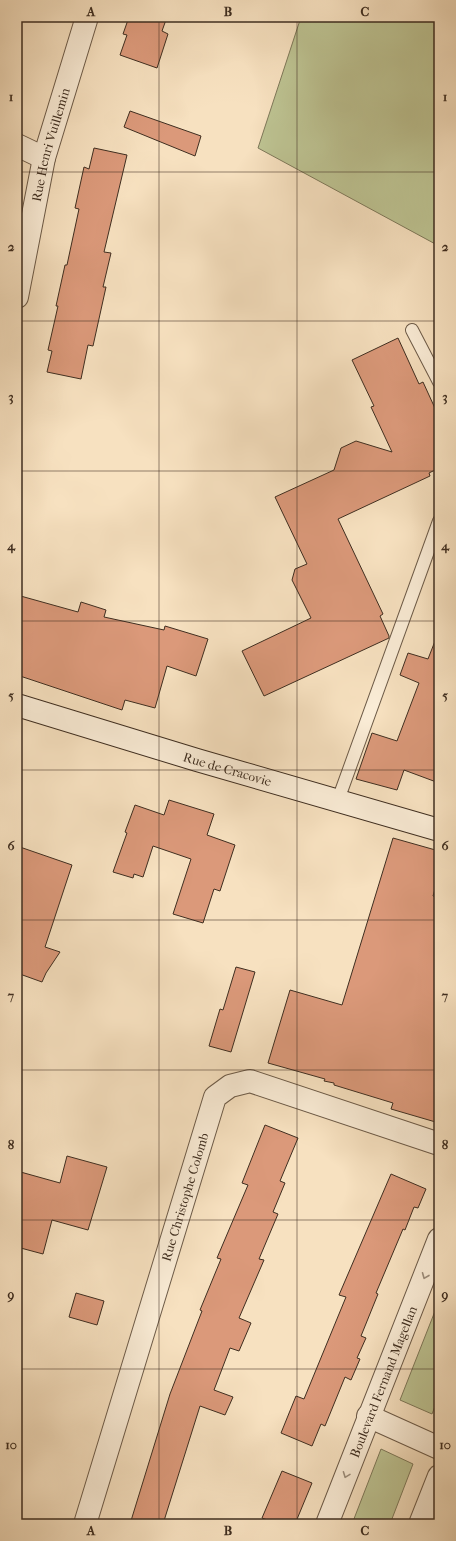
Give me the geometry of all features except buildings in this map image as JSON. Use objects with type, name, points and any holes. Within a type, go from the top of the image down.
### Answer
[{"type":"street","name":"Rue Henri Vuillemin","points":[[17,297],[44,158],[86,17]]},
{"type":"street","points":[[17,145],[44,158]]},
{"type":"street","name":"Rue de Cracovie","points":[[17,705],[197,760],[439,830]]},
{"type":"street","name":"Rue Christophe Colomb","points":[[85,1524],[215,1097],[230,1086],[250,1081],[439,1144]]},
{"type":"street","name":"Boulevard Fernand Magellan","points":[[327,1524],[368,1416],[439,1239]]},
{"type":"street","points":[[368,1416],[439,1448]]},
{"type":"street","points":[[420,1524],[439,1476]]},
{"type":"lane","points":[[412,330],[439,382]]},
{"type":"lane","points":[[338,800],[439,521]]},
{"type":"green space","points":[[301,17],[439,17],[439,246],[258,148]]},
{"type":"green space","points":[[439,1301],[439,1396],[432,1414],[400,1400]]},
{"type":"green space","points":[[381,1449],[413,1464],[390,1524],[352,1524]]}]
